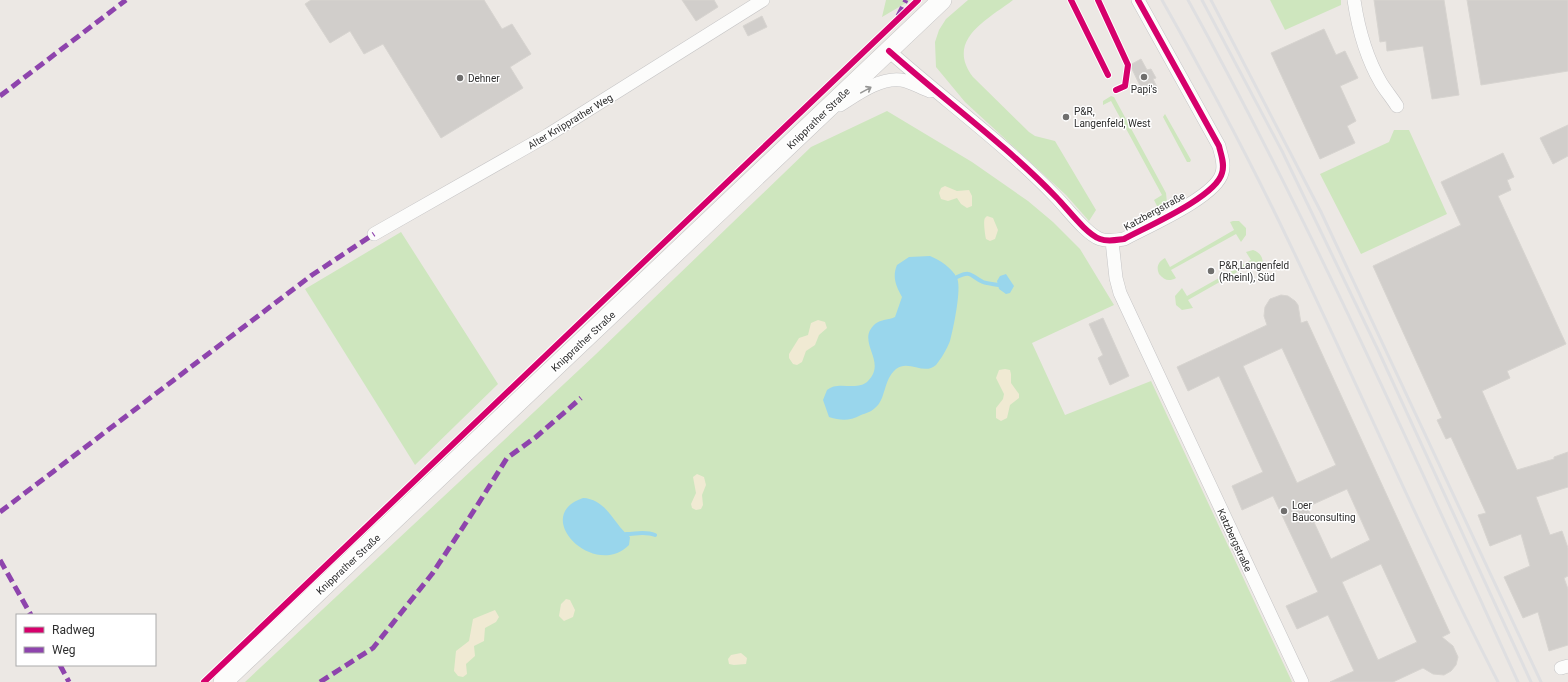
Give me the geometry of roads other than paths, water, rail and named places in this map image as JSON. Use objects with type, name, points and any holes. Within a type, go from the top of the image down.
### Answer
[{"type":"main road","name":"Knipprather Straße","points":[[223,682],[942,0]]},
{"type":"street","name":"Alter Knipprather Weg","points":[[374,234],[554,131],[763,0]]},
{"type":"street","name":"Katzbergstraße","points":[[1138,0],[1219,146],[1223,169],[1219,182],[1204,195],[1124,239],[1112,241],[1116,278],[1120,292],[1302,682]]},
{"type":"street","points":[[1354,0],[1356,13],[1369,55],[1381,82],[1397,106]]},
{"type":"street","points":[[889,51],[1041,182],[1087,229],[1099,239],[1112,241]]},
{"type":"street","points":[[820,117],[872,87],[889,81],[901,80],[941,96]]},
{"type":"water","points":[[930,256],[942,262],[949,268],[955,274],[958,283],[956,309],[951,336],[949,344],[942,357],[936,365],[931,368],[927,369],[901,366],[896,369],[889,379],[879,404],[870,411],[849,419],[842,420],[829,417],[823,400],[827,390],[836,386],[858,386],[864,384],[873,374],[875,366],[868,338],[870,331],[877,322],[895,317],[902,297],[895,281],[897,265],[909,257]]},
{"type":"water","points":[[1006,274],[1014,286],[1010,293],[1006,294],[999,289],[997,281],[1000,276]]},
{"type":"water","points":[[583,498],[591,499],[610,513],[624,532],[630,537],[629,545],[615,554],[600,555],[585,550],[573,541],[565,530],[563,518],[568,507]]},
{"type":"waterway","points":[[957,277],[968,274],[983,282],[999,285]]},
{"type":"waterway","points":[[626,534],[644,533],[655,535]]},
{"type":"railway","points":[[1162,0],[1219,104],[1273,209],[1440,565],[1498,682]]},
{"type":"railway","points":[[1188,0],[1233,83],[1318,253],[1400,424],[1518,682]]},
{"type":"railway","points":[[1202,0],[1282,151],[1378,350],[1531,682]]},
{"type":"railway","points":[[1211,0],[1321,212],[1541,682]]},
{"type":"place","name":"Papi's","points":[[1144,77]]},
{"type":"place","name":"Dehner","points":[[460,78]]},
{"type":"place","name":"P&R, Langenfeld, West","points":[[1066,117]]},
{"type":"place","name":"P&R,Langenfeld (Rheinl), Süd","points":[[1211,271]]},
{"type":"place","name":"Loer Bauconsulting","points":[[1284,511]]}]
